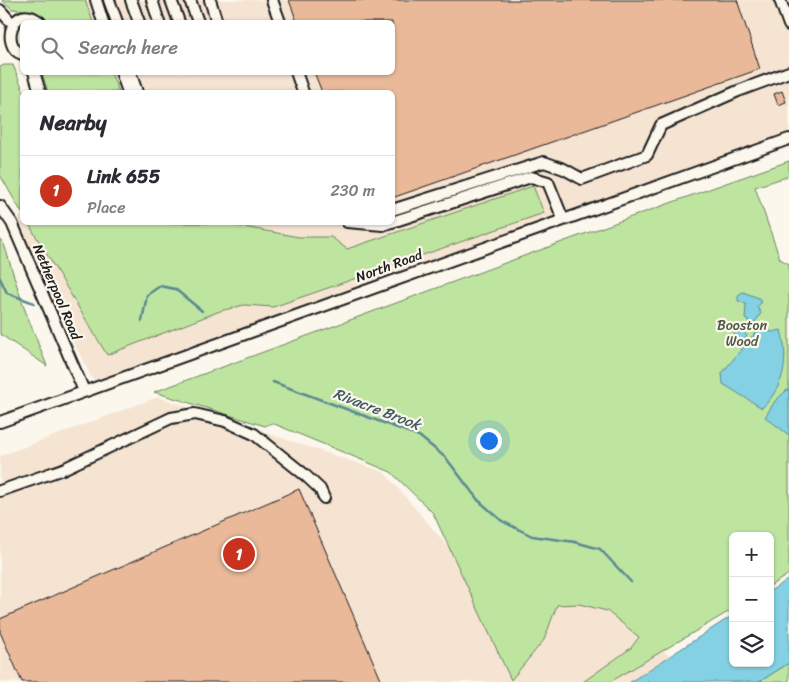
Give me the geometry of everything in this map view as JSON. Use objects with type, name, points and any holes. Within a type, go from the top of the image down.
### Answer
[{"type":"street","points":[[96,0],[102,20]]},
{"type":"street","points":[[109,0],[116,20]]},
{"type":"street","points":[[131,0],[138,20]]},
{"type":"street","points":[[152,0],[158,20]]},
{"type":"street","points":[[171,0],[178,20]]},
{"type":"street","points":[[190,0],[197,20]]},
{"type":"street","points":[[210,0],[216,20]]},
{"type":"street","points":[[272,0],[279,20]]},
{"type":"street","points":[[780,0],[789,25]]},
{"type":"street","points":[[0,10],[9,20]]},
{"type":"street","points":[[20,53],[10,50],[2,40],[4,29],[9,20],[15,16],[28,14],[37,20]]},
{"type":"street","points":[[395,209],[544,162],[564,169],[582,179],[647,154],[661,125],[738,91],[789,72]]},
{"type":"street","points":[[35,75],[39,90]]},
{"type":"street","points":[[122,75],[127,90]]},
{"type":"street","points":[[131,75],[136,90]]},
{"type":"street","points":[[297,75],[302,90]]},
{"type":"street","name":"North Road","points":[[0,422],[84,390],[789,139]]},
{"type":"street","points":[[395,221],[531,177],[548,182],[562,219]]},
{"type":"street","name":"Netherpool Road","points":[[0,206],[12,222],[84,390]]},
{"type":"street","points":[[0,491],[63,469],[171,418],[195,414],[225,422],[254,434],[305,475],[320,489],[324,498]]},
{"type":"shaded area","points":[[85,0],[789,0],[789,139],[95,384],[12,223],[20,217],[20,225],[395,225],[395,90],[116,90],[111,75],[395,75],[395,20],[92,20]]},
{"type":"shaded area","points":[[158,397],[384,472],[469,571],[612,606],[670,656],[629,682],[0,682],[0,456]]},
{"type":"green space","points":[[2,0],[85,0],[92,20],[43,20],[34,11],[12,9]]},
{"type":"green space","points":[[13,65],[23,90],[20,90],[20,210],[0,175],[0,67]]},
{"type":"green space","points":[[43,75],[112,75],[118,90],[47,90]]},
{"type":"green space","name":"Booston Wood","points":[[789,161],[789,176],[755,187],[780,259],[789,264],[789,574],[774,583],[774,532],[729,532],[729,611],[610,682],[583,682],[631,648],[639,637],[607,611],[579,604],[557,605],[544,640],[511,680],[433,513],[391,472],[272,423],[265,426],[154,392],[550,246]]},
{"type":"green space","points":[[533,186],[544,213],[273,307],[244,305],[220,311],[107,355],[29,225],[233,225],[299,237],[331,237],[347,249]]},
{"type":"green space","points":[[0,239],[4,244],[23,305],[47,366],[0,334]]},
{"type":"green space","points":[[789,663],[789,682],[759,682]]},
{"type":"water","points":[[743,292],[759,298],[761,303],[757,307],[761,313],[754,324],[745,319],[746,304],[738,301],[738,295]]},
{"type":"water","points":[[760,327],[772,332],[781,330],[785,351],[783,372],[776,391],[762,408],[723,384],[722,373]]},
{"type":"water","points":[[741,329],[747,336],[740,345],[735,346],[734,334]]},
{"type":"water","points":[[789,390],[789,435],[765,417],[775,401]]},
{"type":"water","points":[[789,579],[789,663],[759,682],[630,682],[729,618],[729,667],[774,667],[774,588]]},
{"type":"building","points":[[289,0],[737,0],[760,69],[395,197],[395,90],[321,90],[315,75],[395,75],[395,20],[296,20]]},
{"type":"building","points":[[782,91],[786,102],[778,105],[774,94]]},
{"type":"building","points":[[299,489],[382,682],[22,682],[0,632],[0,619]]},
{"type":"waterway","name":"Rivacre Brook","points":[[0,278],[7,293],[34,303]]},
{"type":"waterway","points":[[142,321],[147,295],[160,286],[175,289],[202,311]]},
{"type":"waterway","name":"Rivacre Brook","points":[[273,382],[419,436],[446,458],[478,500],[502,521],[532,536],[575,542],[600,549],[631,582]]},
{"type":"place","name":"Link 655","points":[[239,554]]}]
